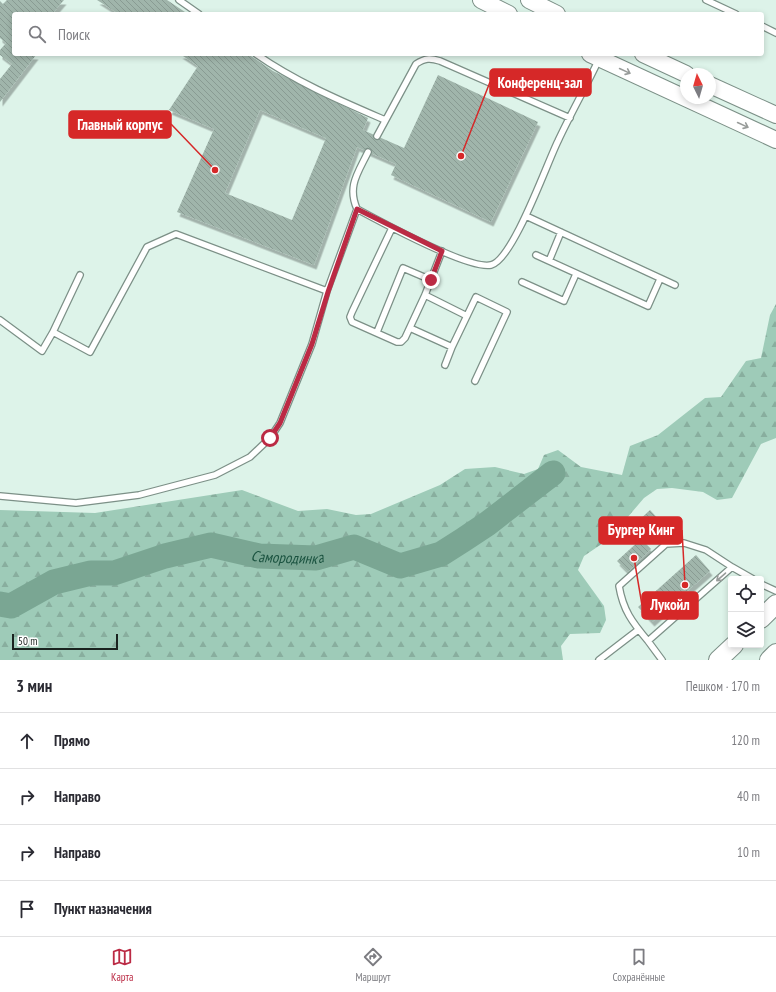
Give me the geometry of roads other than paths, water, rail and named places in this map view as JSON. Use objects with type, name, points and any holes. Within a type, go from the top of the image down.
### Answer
[{"type":"main road","points":[[481,0],[505,12]]},
{"type":"main road","points":[[529,0],[552,12]]},
{"type":"main road","points":[[595,56],[776,140]]},
{"type":"main road","points":[[647,56],[680,71]]},
{"type":"main road","points":[[716,88],[776,115]]},
{"type":"main road","points":[[764,616],[776,604]]},
{"type":"main road","points":[[718,660],[731,648]]},
{"type":"main road","points":[[769,660],[776,653]]},
{"type":"lane","points":[[179,0],[196,12]]},
{"type":"lane","points":[[706,0],[732,12]]},
{"type":"lane","points":[[764,27],[776,33]]},
{"type":"lane","points":[[259,56],[276,67],[338,100],[385,120]]},
{"type":"lane","points":[[368,152],[354,180],[352,188],[353,199],[357,209],[392,228],[442,251],[480,264],[491,265],[500,260],[526,216],[557,142],[570,118],[595,56]]},
{"type":"lane","points":[[377,136],[416,64],[431,58],[440,60],[570,118]]},
{"type":"lane","points":[[0,496],[76,503],[139,495],[215,475],[250,458],[270,438],[280,423],[312,344],[328,292],[357,209]]},
{"type":"lane","points":[[526,216],[660,279],[676,285]]},
{"type":"lane","points":[[392,228],[350,317],[352,322],[397,342],[401,342],[406,338],[442,251]]},
{"type":"lane","points":[[549,261],[561,232]]},
{"type":"lane","points":[[53,332],[90,352],[147,247],[176,234],[328,292]]},
{"type":"lane","points":[[536,255],[648,306],[660,279]]},
{"type":"lane","points":[[376,332],[403,268],[431,280]]},
{"type":"lane","points":[[522,282],[564,301],[576,274]]},
{"type":"lane","points":[[0,320],[42,351],[53,332],[80,275]]},
{"type":"lane","points":[[425,295],[467,316]]},
{"type":"lane","points":[[445,365],[476,297],[507,312],[475,381]]},
{"type":"lane","points":[[410,328],[452,347]]},
{"type":"lane","points":[[662,660],[648,640],[638,630],[621,602],[619,586],[666,544],[684,543],[706,550],[748,576]]},
{"type":"lane","points":[[648,640],[732,567]]},
{"type":"lane","points":[[764,585],[776,591]]},
{"type":"lane","points":[[599,660],[638,630]]},
{"type":"waterway","name":"Самородинка","points":[[0,604],[11,606],[54,582],[91,573],[114,573],[165,556],[211,545],[259,556],[316,558],[354,547],[400,566],[441,554],[487,524],[553,473]]},
{"type":"place","name":"Конференц-зал","points":[[461,156]]},
{"type":"place","name":"Главный корпус","points":[[215,170]]},
{"type":"place","name":"Лукойл","points":[[634,558]]},
{"type":"place","name":"Бургер Кинг","points":[[685,585]]}]
